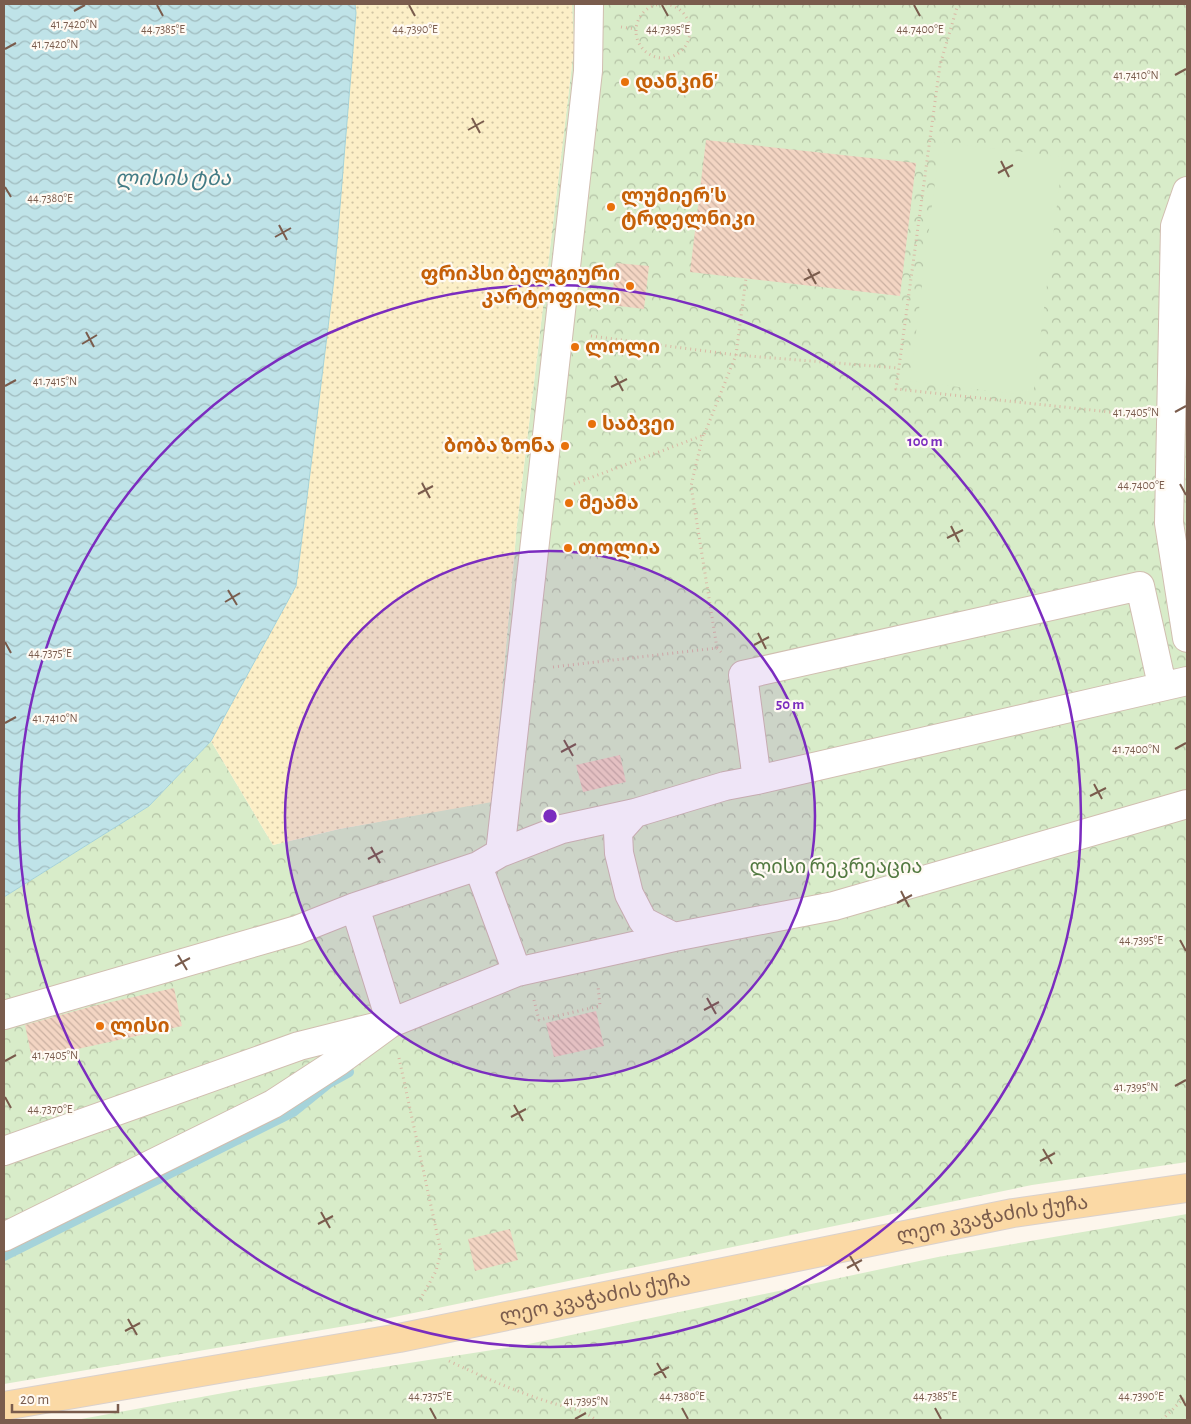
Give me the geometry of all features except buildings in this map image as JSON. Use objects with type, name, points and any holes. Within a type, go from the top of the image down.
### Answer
[{"type":"main road","name":"ლეო კვაჭაძის ქუჩა","points":[[4,1406],[399,1338],[1014,1214],[1187,1188]]},
{"type":"street","points":[[525,982],[489,860],[520,670],[541,496],[588,71],[589,4]]},
{"type":"street","points":[[1187,191],[1175,226],[1170,523],[1187,638]]},
{"type":"street","points":[[4,1015],[298,930],[355,907],[489,860],[562,829],[635,813],[725,786],[757,780],[1175,683],[1140,586],[743,675],[757,780]]},
{"type":"street","points":[[4,1151],[299,1046],[391,1023],[674,937],[834,906],[1187,804]]},
{"type":"street","points":[[635,813],[618,832],[619,853],[629,894],[643,921],[674,937]]},
{"type":"street","points":[[355,907],[391,1023]]},
{"type":"street","points":[[4,1237],[273,1104],[339,1062],[391,1023]]},
{"type":"path","points":[[958,4],[940,64],[896,389],[1172,419]]},
{"type":"path","points":[[658,5],[676,7],[687,20],[689,38],[685,46],[671,57],[654,57],[640,46],[636,29],[643,13],[650,7],[658,5]]},
{"type":"path","points":[[743,675],[717,648],[691,486],[704,435],[736,355],[746,278]]},
{"type":"path","points":[[559,332],[736,355],[899,368]]},
{"type":"path","points":[[541,496],[704,435]]},
{"type":"path","points":[[520,670],[717,648]]},
{"type":"path","points":[[525,982],[540,1020],[600,1006],[598,982]]},
{"type":"path","points":[[398,1053],[441,1252],[436,1271],[399,1338],[489,1381],[548,1402],[585,1412],[596,1420]]},
{"type":"path","points":[[1162,1420],[1187,1396]]},
{"type":"green space","name":"ლისი რეკრეაცია","points":[[572,4],[1187,4],[1187,1162],[1032,1185],[375,1321],[4,1384],[4,897],[149,806],[211,741],[273,845],[339,829],[492,801],[517,524],[574,48]]},
{"type":"green space","points":[[940,142],[1063,157],[1033,396],[910,381]]},
{"type":"green space","points":[[1187,1214],[1187,1420],[76,1420],[262,1386],[524,1345],[938,1257]]},
{"type":"sand","points":[[355,4],[572,4],[574,48],[517,524],[492,802],[339,829],[273,845],[211,741],[296,586]]},
{"type":"water","name":"ლისის ტბა","points":[[4,4],[355,4],[356,13],[334,279],[296,586],[211,741],[149,806],[4,897]]},
{"type":"waterway","points":[[4,1256],[293,1112],[329,1083],[349,1072]]},
{"type":"place","name":"დანკინ'","points":[[625,82]]},
{"type":"place","name":"ლუმიერ'ს ტრდელნიკი","points":[[611,207]]},
{"type":"place","name":"ფრიპსი ბელგიური კარტოფილი","points":[[630,286]]},
{"type":"place","name":"ლოლი","points":[[575,347]]},
{"type":"place","name":"საბვეი","points":[[592,424]]},
{"type":"place","name":"ბობა ზონა","points":[[565,446]]},
{"type":"place","name":"მეამა","points":[[569,503]]},
{"type":"place","name":"თოლია","points":[[568,548]]},
{"type":"place","name":"ლისი","points":[[100,1026]]}]
